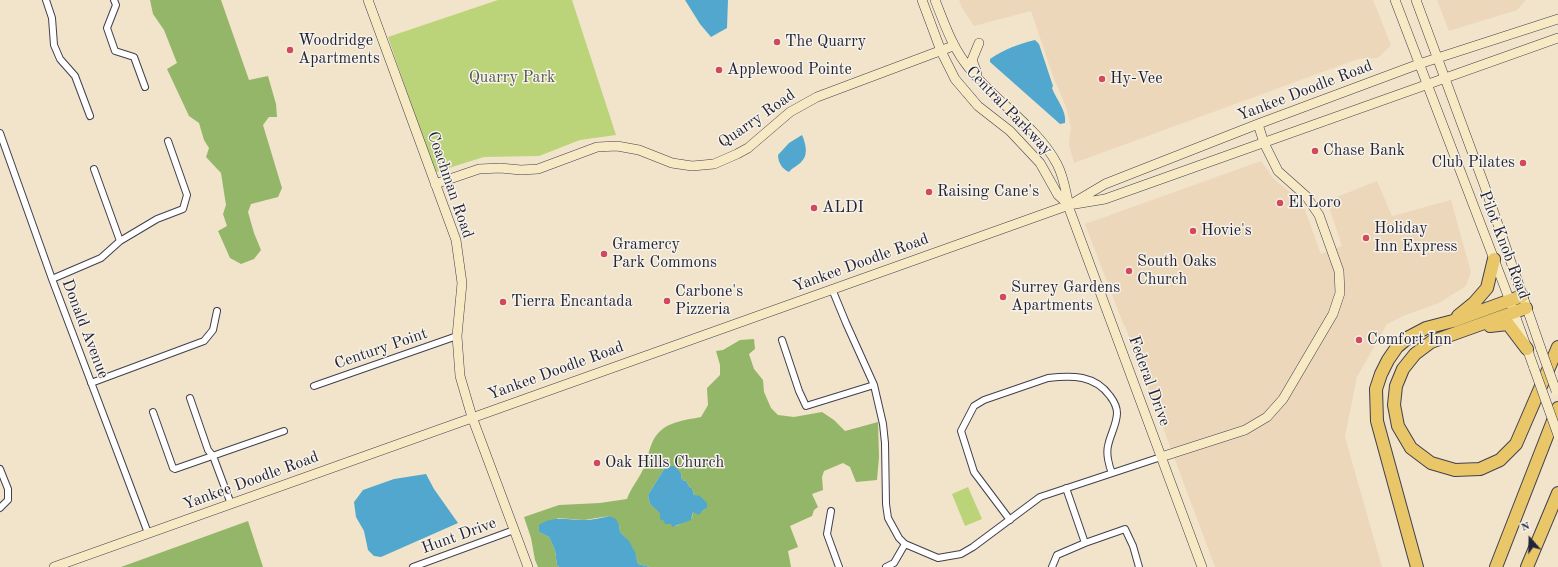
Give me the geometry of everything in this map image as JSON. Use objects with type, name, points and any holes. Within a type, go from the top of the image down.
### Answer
[{"type":"highway","points":[[1453,321],[1474,303],[1487,288],[1494,259]]},
{"type":"highway","points":[[1417,567],[1377,421],[1376,389],[1381,374],[1388,360],[1398,347],[1409,337],[1426,328],[1453,321],[1510,301],[1524,302]]},
{"type":"highway","points":[[1524,302],[1514,312],[1431,342],[1414,354],[1403,369],[1396,386],[1394,405],[1398,426],[1411,448],[1431,463],[1456,470],[1480,469],[1500,460],[1516,444],[1558,347]]},
{"type":"highway","points":[[1471,328],[1508,324],[1527,349]]},
{"type":"highway","points":[[1496,567],[1558,408]]},
{"type":"highway","points":[[1527,567],[1558,493]]},
{"type":"main road","name":"Coachman Road","points":[[368,0],[456,240],[462,283],[457,336],[460,376],[472,417],[528,567]]},
{"type":"main road","name":"Central Parkway","points":[[922,0],[941,51],[955,79],[978,106],[1010,131],[1040,163],[1058,195],[1069,205]]},
{"type":"main road","name":"Central Parkway","points":[[935,0],[953,46],[969,69],[1039,139],[1057,164],[1067,188],[1069,205]]},
{"type":"main road","name":"Pilot Knob Road","points":[[1395,0],[1510,301],[1558,435]]},
{"type":"main road","name":"Pilot Knob Road","points":[[1416,0],[1485,187],[1524,302],[1558,395]]},
{"type":"main road","name":"Yankee Doodle Road","points":[[1069,205],[1105,184],[1258,124],[1419,64],[1558,19]]},
{"type":"main road","name":"Yankee Doodle Road","points":[[54,567],[1069,205],[1105,199],[1558,38]]},
{"type":"main road","points":[[979,43],[972,60],[980,80]]},
{"type":"main road","name":"Quarry Road","points":[[435,184],[479,169],[538,169],[597,147],[617,146],[639,150],[672,163],[692,166],[714,164],[728,159],[748,148],[790,112],[817,97],[953,46]]},
{"type":"main road","points":[[1161,457],[1245,430],[1267,417],[1287,394],[1333,314],[1340,293],[1339,271],[1319,215],[1306,196],[1278,171],[1264,143],[1258,124]]},
{"type":"main road","name":"Federal Drive","points":[[1069,205],[1202,567]]},
{"type":"street","points":[[46,0],[52,18],[54,45],[60,58],[75,76],[90,116]]},
{"type":"street","points":[[114,0],[116,5],[107,28],[115,51],[134,57],[145,87]]},
{"type":"street","name":"Donald Avenue","points":[[0,133],[52,279],[148,534]]},
{"type":"street","points":[[52,279],[101,258],[120,241],[157,219],[183,208],[187,195],[168,141]]},
{"type":"street","points":[[94,169],[120,241]]},
{"type":"street","points":[[832,289],[874,385],[883,424],[885,443],[886,504],[888,518],[898,538],[905,544],[938,558],[961,554],[1010,520],[1040,496],[1161,457]]},
{"type":"street","points":[[91,383],[204,341],[213,330],[217,311]]},
{"type":"street","name":"Century Point","points":[[314,386],[457,336]]},
{"type":"street","points":[[782,340],[799,391],[806,406],[874,385]]},
{"type":"street","points":[[1010,520],[974,472],[961,431],[974,406],[984,400],[1048,378],[1056,377],[1069,376],[1084,378],[1105,388],[1113,399],[1117,412],[1108,447],[1112,473]]},
{"type":"street","points":[[190,398],[208,450],[213,456],[231,504]]},
{"type":"street","points":[[153,412],[173,468],[175,469],[284,431]]},
{"type":"street","points":[[0,469],[8,489],[8,500],[0,508]]},
{"type":"street","points":[[1066,488],[1085,542]]},
{"type":"street","points":[[831,511],[827,534],[839,567]]},
{"type":"street","points":[[1052,567],[1057,555],[1085,542],[1125,529],[1133,546],[1139,567]]},
{"type":"street","name":"Hunt Drive","points":[[412,567],[514,530]]},
{"type":"street","points":[[886,567],[894,563],[905,544]]},
{"type":"shaded area","points":[[959,0],[1373,0],[1391,45],[1378,58],[1358,59],[1074,163],[1069,145],[1071,127],[1066,107],[1054,79],[1031,11],[974,26],[962,8]]},
{"type":"shaded area","points":[[1437,0],[1526,0],[1517,10],[1449,31]]},
{"type":"shaded area","points":[[1261,161],[1274,179],[1297,198],[1304,207],[1321,254],[1342,246],[1327,201],[1377,181],[1392,216],[1451,200],[1471,272],[1466,286],[1439,303],[1403,316],[1387,324],[1357,377],[1345,437],[1382,567],[1215,567],[1125,326],[1085,224]]},
{"type":"green space","points":[[150,0],[221,0],[249,80],[268,76],[276,104],[277,117],[269,117],[263,125],[282,188],[278,197],[251,204],[248,212],[261,250],[254,259],[241,264],[230,258],[218,231],[227,226],[223,214],[226,205],[221,173],[206,157],[209,148],[204,140],[199,123],[189,116],[167,69],[177,63],[164,30],[153,14]]},
{"type":"green space","name":"Quarry Park","points":[[498,0],[572,0],[616,135],[580,140],[539,156],[484,157],[436,172],[388,37]]},
{"type":"green space","points":[[754,339],[755,349],[749,354],[754,369],[763,380],[764,392],[771,408],[778,415],[794,417],[822,412],[834,420],[845,431],[878,422],[879,457],[877,480],[856,482],[850,467],[843,463],[824,471],[822,477],[823,490],[812,494],[818,507],[814,510],[812,516],[790,526],[798,547],[788,551],[791,567],[650,567],[638,564],[632,546],[620,532],[619,525],[609,516],[584,520],[558,518],[539,532],[549,537],[555,550],[557,565],[559,567],[538,567],[524,517],[559,505],[600,503],[627,499],[642,471],[656,436],[666,427],[679,421],[701,417],[708,405],[707,388],[720,375],[720,365],[716,351],[723,350],[740,340]],"holes":[[[666,466],[681,473],[682,480],[686,481],[690,488],[692,488],[694,495],[707,508],[702,511],[693,512],[692,518],[676,526],[664,521],[661,513],[650,504],[648,495]]]},
{"type":"green space","points":[[968,487],[982,519],[965,526],[952,494]]},
{"type":"green space","points":[[248,521],[263,567],[121,567]]},
{"type":"water","points":[[685,0],[728,0],[727,28],[711,37],[700,24]]},
{"type":"water","points":[[1035,40],[1039,44],[1053,86],[1052,88],[1063,110],[1065,123],[1060,124],[990,62],[990,59],[995,55],[1017,45]]},
{"type":"water","points":[[802,135],[806,152],[804,158],[789,172],[781,165],[778,155],[789,143]]},
{"type":"water","points":[[666,466],[674,466],[681,473],[682,480],[686,481],[690,488],[692,488],[694,495],[700,496],[707,503],[707,508],[699,515],[693,512],[691,520],[672,527],[671,524],[665,524],[664,521],[660,519],[660,513],[650,504],[648,495]]},
{"type":"water","points":[[426,474],[434,489],[458,523],[381,557],[374,556],[368,550],[364,531],[356,517],[354,502],[363,490],[394,479]]},
{"type":"water","points":[[609,516],[616,519],[620,532],[629,541],[635,552],[638,564],[650,567],[559,567],[557,565],[555,550],[549,537],[539,532],[539,525],[550,520],[587,520]]},
{"type":"place","name":"The Quarry","points":[[777,42]]},
{"type":"place","name":"Woodridge Apartments","points":[[290,50]]},
{"type":"place","name":"Applewood Pointe","points":[[719,70]]},
{"type":"place","name":"Hy-Vee","points":[[1102,79]]},
{"type":"place","name":"Chase Bank","points":[[1315,151]]},
{"type":"place","name":"Club Pilates","points":[[1523,163]]},
{"type":"place","name":"Raising Cane's","points":[[929,192]]},
{"type":"place","name":"El Loro","points":[[1280,203]]},
{"type":"place","name":"ALDI","points":[[814,208]]},
{"type":"place","name":"Hovie's","points":[[1193,231]]},
{"type":"place","name":"Holiday Inn Express","points":[[1366,238]]},
{"type":"place","name":"Gramercy Park Commons","points":[[604,254]]},
{"type":"place","name":"South Oaks Church","points":[[1129,271]]},
{"type":"place","name":"Surrey Gardens Apartments","points":[[1003,297]]},
{"type":"place","name":"Carbone's Pizzeria","points":[[667,301]]},
{"type":"place","name":"Tierra Encantada","points":[[503,302]]},
{"type":"place","name":"Comfort Inn","points":[[1359,340]]},
{"type":"place","name":"Oak Hills Church","points":[[597,463]]}]
